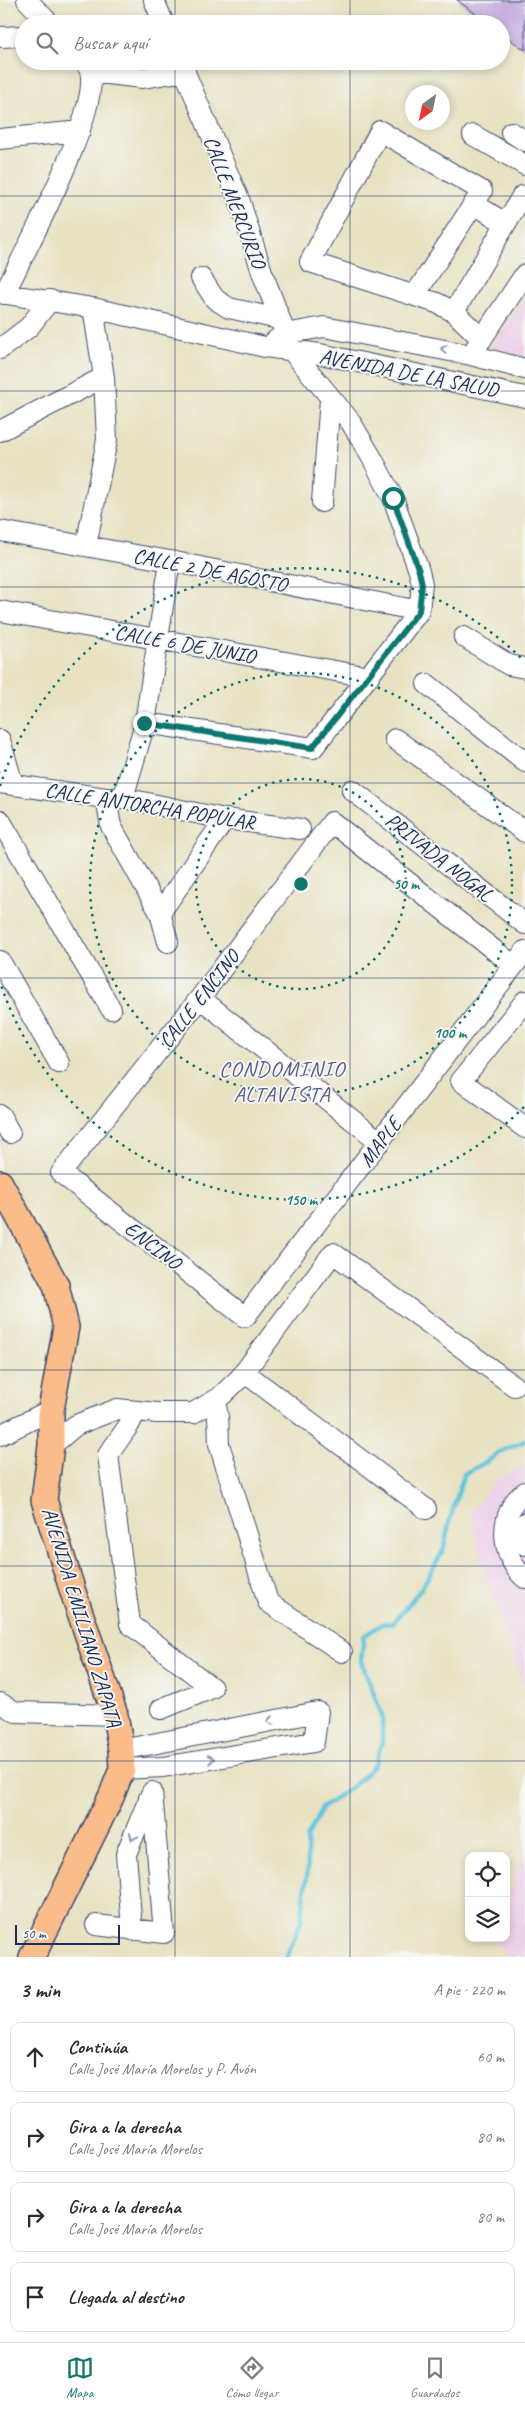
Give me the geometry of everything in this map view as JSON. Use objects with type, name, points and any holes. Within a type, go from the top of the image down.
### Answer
[{"type":"main road","name":"AVENIDA EMILIANO ZAPATA","points":[[0,1184],[56,1286],[66,1327],[51,1410],[51,1446],[44,1500],[115,1715],[122,1759]]},
{"type":"main road","points":[[32,1957],[111,1796],[122,1759]]},
{"type":"street","points":[[27,0],[41,15]]},
{"type":"street","points":[[154,0],[160,15]]},
{"type":"street","points":[[0,37],[15,36]]},
{"type":"street","points":[[87,70],[89,95],[80,131],[2,294],[93,308],[265,347],[285,334]]},
{"type":"street","name":"CALLE MERCURIO","points":[[102,70],[143,78],[169,70]]},
{"type":"street","name":"CALLE MERCURIO","points":[[184,70],[248,223],[285,334],[330,400],[350,421],[393,498],[422,584],[419,611]]},
{"type":"street","points":[[0,139],[80,131]]},
{"type":"street","points":[[415,294],[482,191],[380,131],[310,262],[380,286],[415,294],[454,312],[476,347],[525,274]]},
{"type":"street","points":[[473,135],[525,165]]},
{"type":"street","points":[[454,312],[522,196]]},
{"type":"street","points":[[474,204],[505,223]]},
{"type":"street","points":[[201,278],[215,299],[229,308],[285,334]]},
{"type":"street","points":[[0,350],[29,327],[50,300]]},
{"type":"street","points":[[86,546],[107,440],[104,377],[93,308]]},
{"type":"street","name":"AVENIDA DE LA SALUD","points":[[285,334],[324,327],[476,347],[525,369]]},
{"type":"street","name":"AVENIDA DE LA SALUD","points":[[285,334],[320,354],[525,396]]},
{"type":"street","points":[[0,431],[104,377]]},
{"type":"street","points":[[322,502],[330,400]]},
{"type":"street","name":"CALLE 2 DE AGOSTO","points":[[0,532],[170,561],[419,611]]},
{"type":"street","points":[[168,942],[160,912],[111,826],[114,798],[144,723],[170,561]]},
{"type":"street","name":"CALLE 6 DE JUNIO","points":[[0,611],[369,677]]},
{"type":"street","points":[[144,723],[312,748],[419,611]]},
{"type":"street","points":[[464,637],[508,665],[525,668]]},
{"type":"street","points":[[427,684],[525,762]]},
{"type":"street","points":[[395,739],[525,832]]},
{"type":"street","points":[[0,740],[6,783]]},
{"type":"street","name":"CALLE ANTORCHA POPULAR","points":[[6,783],[114,798],[225,819],[300,830]]},
{"type":"street","name":"PRIVADA NOGAL","points":[[352,790],[525,924]]},
{"type":"street","points":[[160,912],[225,819]]},
{"type":"street","points":[[0,820],[111,1009]]},
{"type":"street","name":"CALLE ENCINO","points":[[61,1173],[200,998],[332,822],[519,958]]},
{"type":"street","name":"MAPLE","points":[[245,1317],[519,958]]},
{"type":"street","points":[[0,961],[59,1063]]},
{"type":"street","points":[[200,998],[380,1142]]},
{"type":"street","points":[[525,1001],[461,1081],[525,1128]]},
{"type":"street","points":[[0,1115],[10,1133]]},
{"type":"street","name":"ENCINO","points":[[61,1173],[245,1317]]},
{"type":"street","points":[[51,1446],[76,1425],[117,1409],[193,1413],[214,1401],[244,1372],[334,1253],[514,1386]]},
{"type":"street","points":[[244,1372],[426,1509]]},
{"type":"street","points":[[214,1401],[219,1412],[217,1425],[219,1444],[268,1602],[342,1652]]},
{"type":"street","points":[[0,1434],[51,1410]]},
{"type":"street","points":[[136,1411],[129,1425],[108,1455],[130,1624],[212,1688],[161,1708]]},
{"type":"street","points":[[524,1571],[512,1564],[506,1547],[505,1521],[519,1496],[525,1492]]},
{"type":"street","points":[[525,1523],[519,1531],[525,1545]]},
{"type":"street","points":[[0,1703],[16,1712],[115,1715]]},
{"type":"street","points":[[318,1712],[314,1742],[163,1767],[122,1759],[163,1741],[318,1712]]},
{"type":"street","points":[[132,1930],[126,1854],[163,1767],[163,1741]]},
{"type":"street","points":[[96,1925],[164,1933],[152,1792]]},
{"type":"shaded area","points":[[525,298],[525,357],[490,348]]},
{"type":"shaded area","points":[[525,1464],[525,1691],[482,1564],[471,1512],[496,1480]]},
{"type":"shaded area","points":[[525,1849],[525,1957],[506,1957],[496,1942],[510,1942],[510,1894]]},
{"type":"building","points":[[457,0],[525,0],[525,50],[510,39],[510,15],[477,15]]},
{"type":"waterway","points":[[286,1957],[301,1922],[308,1867],[307,1838],[322,1808],[354,1785],[374,1766],[382,1743],[382,1715],[361,1661],[364,1636],[382,1624],[393,1623],[421,1589],[443,1551],[450,1519],[464,1474],[488,1461],[498,1453],[525,1441]]},
{"type":"district","name":"CONDOMINIO ALTAVISTA","points":[[282,1080]]},
{"type":"route","points":[[144,723],[312,748],[419,611],[422,584],[393,498]]}]
